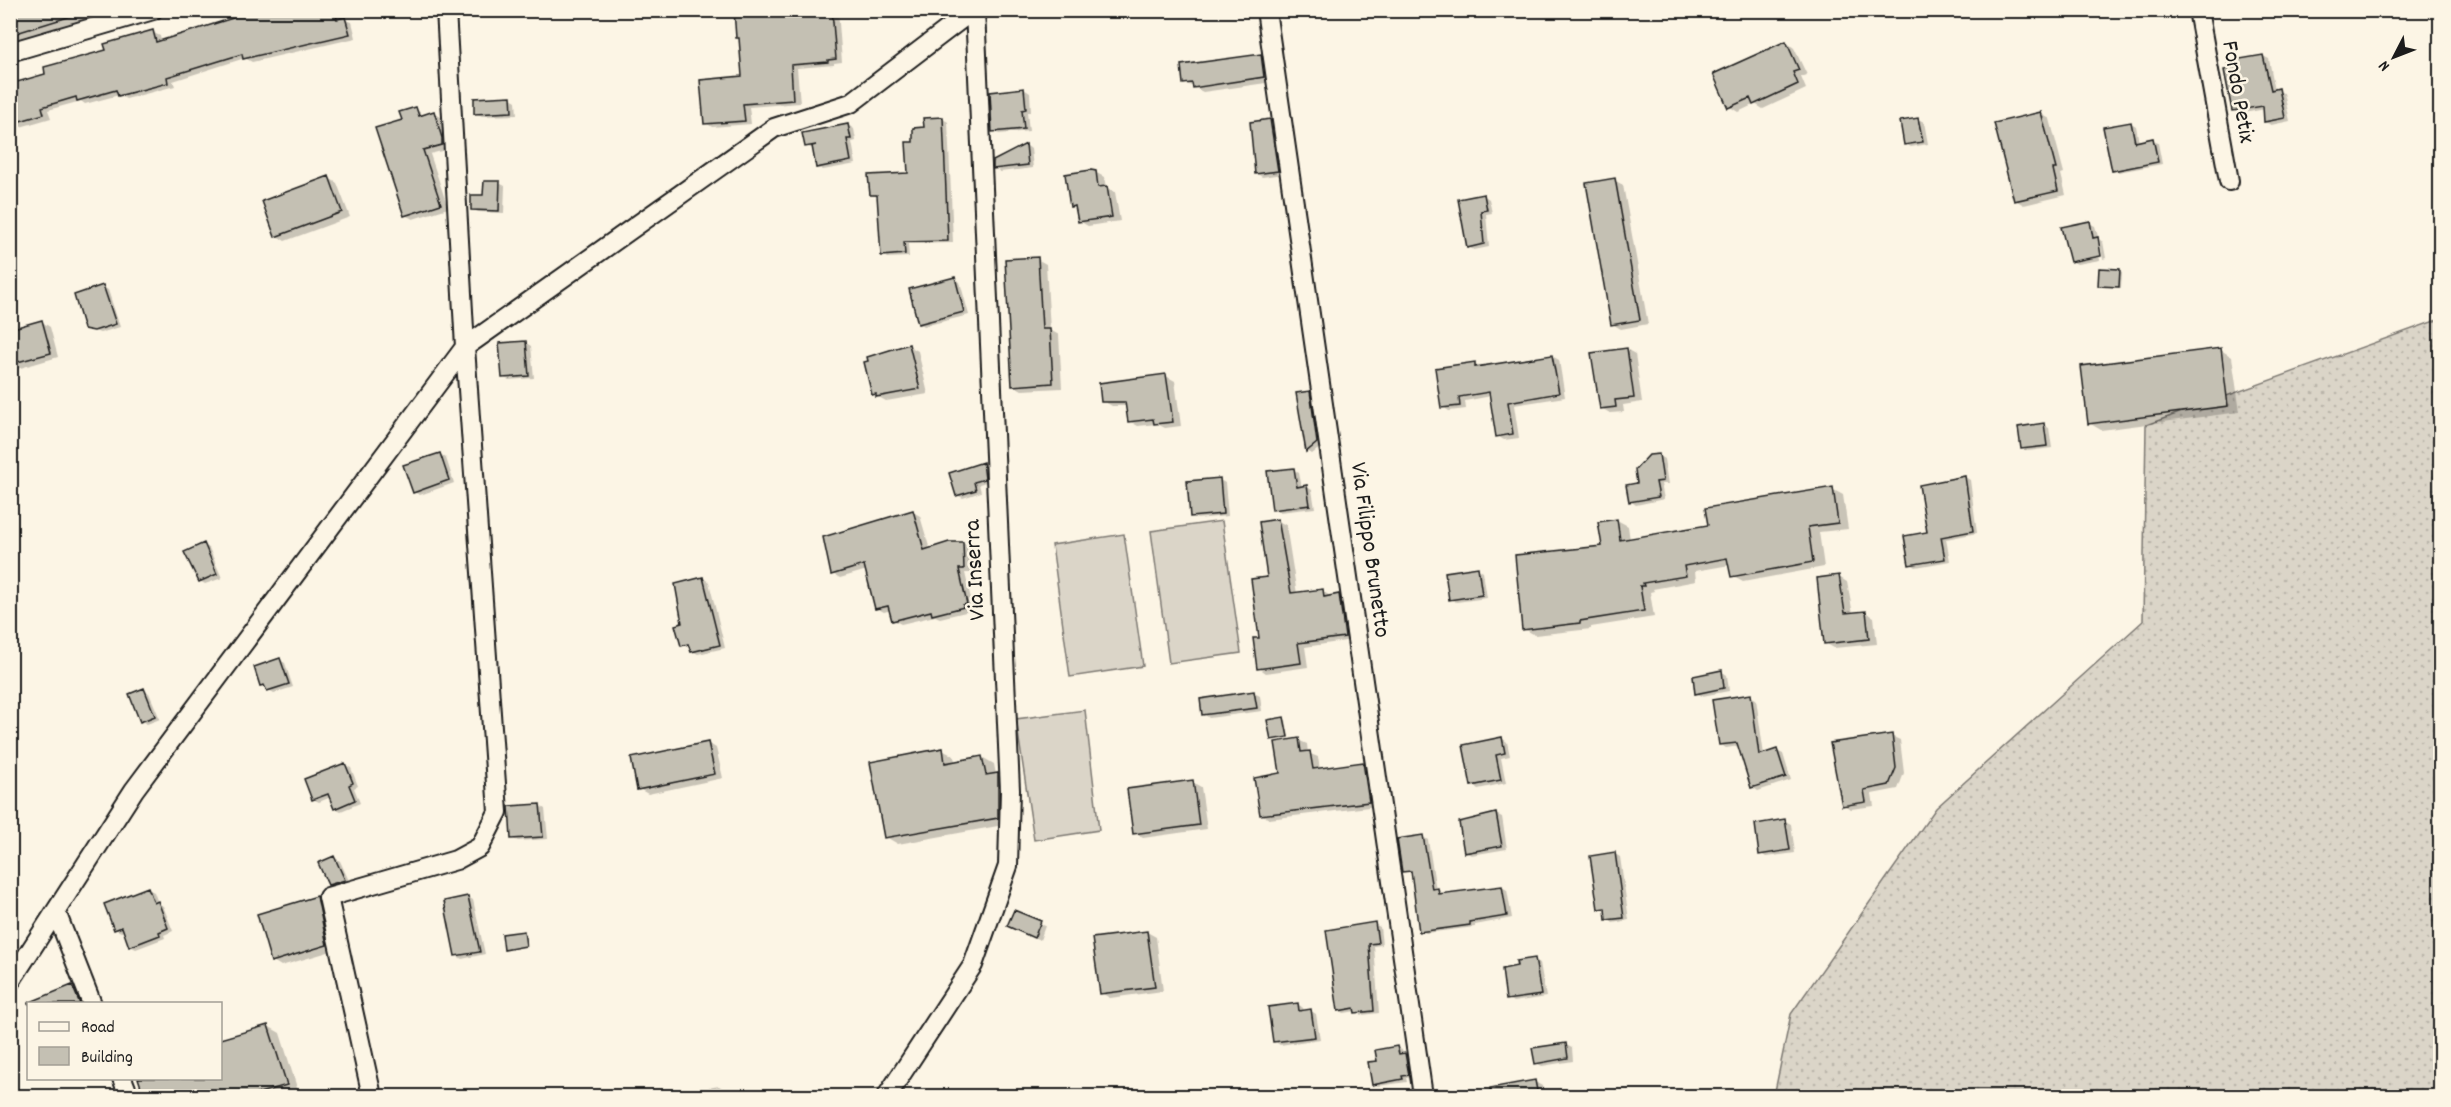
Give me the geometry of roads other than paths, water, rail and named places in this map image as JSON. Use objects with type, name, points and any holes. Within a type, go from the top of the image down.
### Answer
[{"type":"street","points":[[10,52],[153,10]]},
{"type":"street","points":[[372,1096],[328,897],[456,860],[480,847],[498,812],[465,347],[446,10]]},
{"type":"street","points":[[10,982],[134,790],[465,347],[774,128],[851,103],[974,10]]},
{"type":"street","name":"Via Inserra","points":[[887,1096],[973,964],[1008,866],[1010,790],[974,10]]},
{"type":"street","name":"Via Filippo Brunetto","points":[[1266,10],[1423,1096]]},
{"type":"street","name":"Fondo Petix","points":[[2198,10],[2229,181]]},
{"type":"street","points":[[56,912],[91,1002]]},
{"type":"street","points":[[123,1080],[129,1096]]}]
